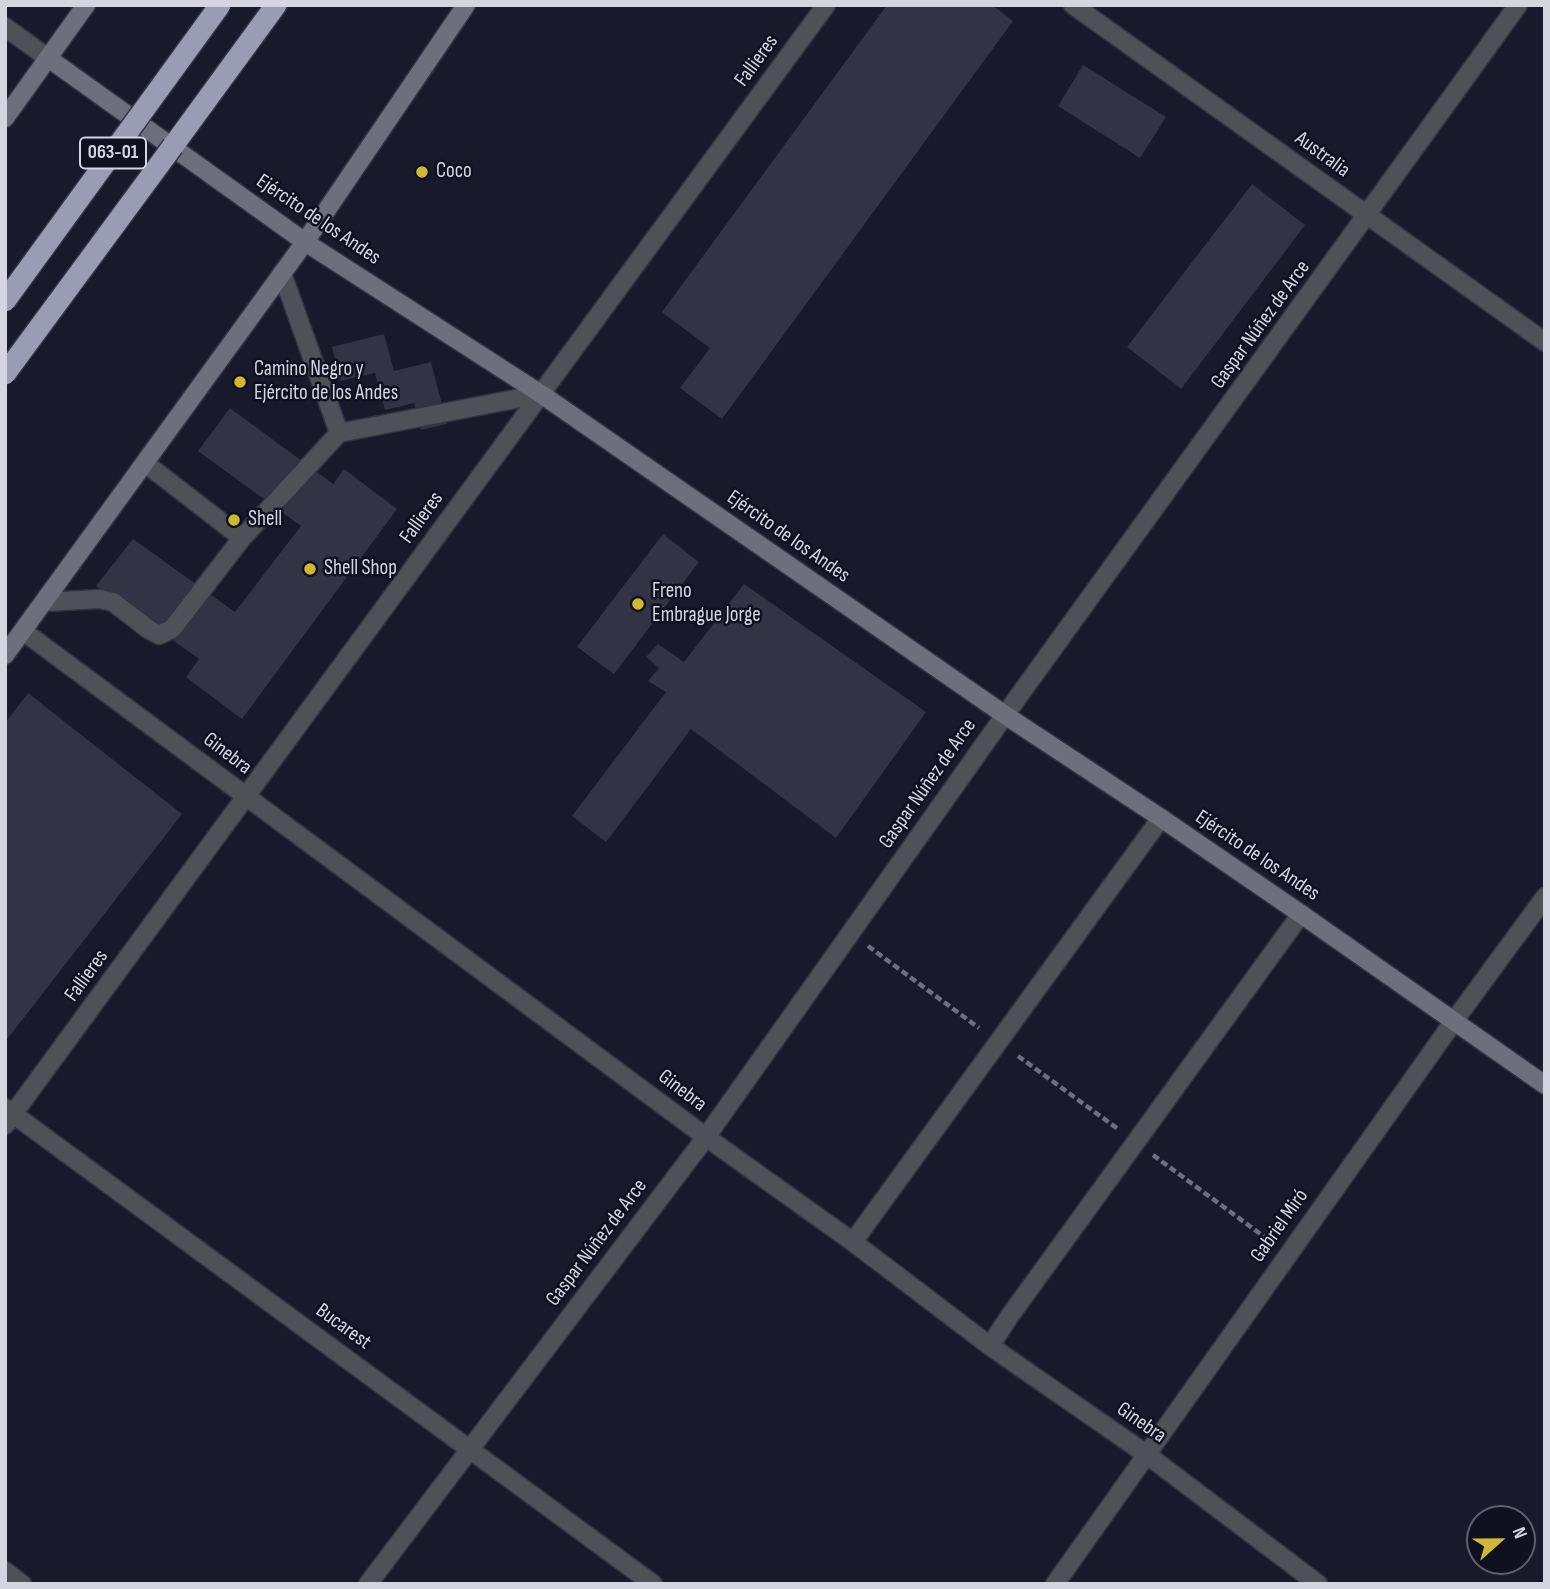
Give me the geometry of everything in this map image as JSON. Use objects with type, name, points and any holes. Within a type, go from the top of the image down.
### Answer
[{"type":"highway","name":"063-01","points":[[5,301],[220,5]]},
{"type":"highway","name":"063-01","points":[[5,374],[276,5]]},
{"type":"main road","points":[[5,118],[86,5]]},
{"type":"main road","points":[[5,655],[305,242],[466,5]]},
{"type":"main road","name":"Ejército de los Andes","points":[[48,58],[305,242],[541,394],[1005,715],[1301,914],[1545,1085]]},
{"type":"street","name":"Fallieres","points":[[8,1116],[247,797],[826,5]]},
{"type":"street","name":"Australia","points":[[1073,5],[1545,342]]},
{"type":"street","name":"Gaspar Núñez de Arce","points":[[368,1584],[706,1137],[1005,715],[1518,5]]},
{"type":"street","name":"Ejército de los Andes","points":[[5,27],[48,58]]},
{"type":"street","points":[[282,274],[339,433]]},
{"type":"street","points":[[44,602],[100,599],[113,602],[159,635],[172,629],[242,538],[339,433],[541,394]]},
{"type":"street","points":[[145,463],[242,538]]},
{"type":"street","name":"Ginebra","points":[[23,631],[706,1137],[853,1242],[990,1346],[1146,1454],[1318,1584]]},
{"type":"street","points":[[853,1242],[1161,818]]},
{"type":"street","name":"Gabriel Miró","points":[[1055,1584],[1545,897]]},
{"type":"street","points":[[990,1346],[1301,914]]},
{"type":"street","name":"Bucarest","points":[[8,1116],[653,1584]]},
{"type":"street","points":[[5,1571],[23,1584]]},
{"type":"path","points":[[867,945],[1259,1232]]},
{"type":"building","points":[[887,5],[992,5],[1013,21],[722,419],[680,388],[710,348],[662,312]]},
{"type":"building","points":[[1083,65],[1166,117],[1140,158],[1058,106]]},
{"type":"building","points":[[1252,184],[1305,225],[1181,389],[1127,347]]},
{"type":"building","points":[[384,334],[394,371],[431,362],[447,424],[421,430],[414,403],[385,410],[375,373],[340,381],[332,347]]},
{"type":"building","points":[[230,408],[333,484],[344,469],[397,509],[242,719],[186,677],[199,659],[96,586],[133,539],[235,612],[301,526],[198,451]]},
{"type":"building","name":"Freno Embrague Jorge","points":[[663,534],[699,562],[614,674],[577,647]]},
{"type":"building","points":[[744,584],[926,712],[836,838],[691,729],[606,842],[572,816],[666,692],[648,681],[659,668],[646,657],[658,644],[684,662]]},
{"type":"building","points":[[28,693],[182,814],[5,1042],[5,723]]},
{"type":"place","name":"Coco","points":[[422,172]]},
{"type":"place","name":"Camino Negro y Ejército de los Andes","points":[[240,382]]},
{"type":"place","name":"Shell","points":[[234,520]]},
{"type":"place","name":"Shell Shop","points":[[310,569]]},
{"type":"place","name":"Freno Embrague Jorge","points":[[638,604]]}]
